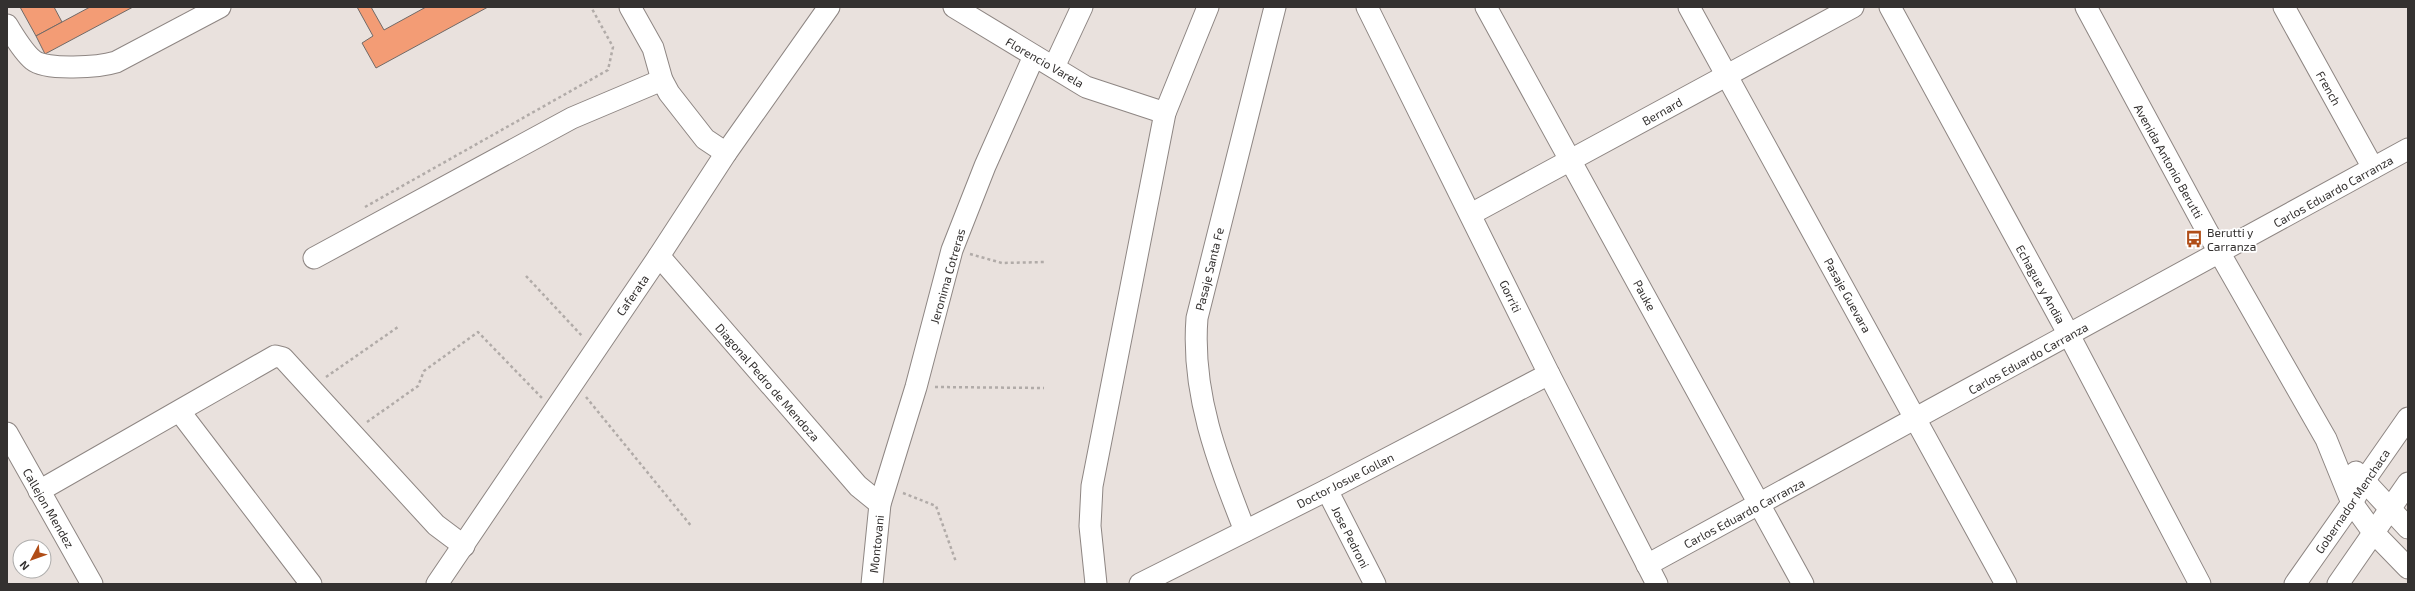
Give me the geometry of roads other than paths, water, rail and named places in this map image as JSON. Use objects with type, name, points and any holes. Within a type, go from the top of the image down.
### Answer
[{"type":"street","points":[[7,25],[33,60],[42,65],[102,66],[116,62],[220,7]]},
{"type":"street","points":[[630,7],[653,48],[662,80],[705,139],[726,153]]},
{"type":"street","name":"Caferata","points":[[437,584],[464,546],[553,410],[659,256],[726,153],[829,7]]},
{"type":"street","name":"Florencio Varela","points":[[954,7],[1086,87],[1165,113]]},
{"type":"street","points":[[1054,67],[1082,7]]},
{"type":"street","points":[[1096,584],[1090,526],[1092,486],[1165,113],[1208,7]]},
{"type":"street","name":"Pasaje Santa Fe","points":[[1245,531],[1220,468],[1206,420],[1195,342],[1197,318],[1275,7]]},
{"type":"street","name":"Gorriti","points":[[1367,7],[1471,214],[1549,374],[1657,584]]},
{"type":"street","name":"Pauke","points":[[1486,7],[1804,584]]},
{"type":"street","name":"Pasaje Guevara","points":[[1689,7],[2006,584]]},
{"type":"street","name":"Bernard","points":[[1471,214],[1853,7]]},
{"type":"street","name":"Echague y Andia","points":[[1890,7],[2069,335],[2200,584]]},
{"type":"street","name":"Avenida Antonio Berutti","points":[[2086,7],[2220,253],[2326,439],[2352,503],[2374,532],[2408,568]]},
{"type":"street","name":"French","points":[[2284,7],[2373,168]]},
{"type":"street","name":"Jeronima Cotreras","points":[[883,495],[916,387],[952,250],[984,166],[1034,56]]},
{"type":"street","points":[[314,258],[572,118],[662,80]]},
{"type":"street","name":"Carlos Eduardo Carranza","points":[[1647,565],[1916,420],[2408,149]]},
{"type":"street","name":"Diagonal Pedro de Mendoza","points":[[659,256],[858,486],[883,495]]},
{"type":"street","points":[[39,491],[180,412],[275,356],[283,358],[311,387],[351,434],[436,525],[464,546]]},
{"type":"street","name":"Doctor Josue Gollan","points":[[1150,581],[1549,374]]},
{"type":"street","points":[[180,412],[311,584]]},
{"type":"street","name":"Gobernador Menchaca","points":[[2295,584],[2352,503],[2364,481],[2408,418]]},
{"type":"street","name":"Callejon Mendez","points":[[7,432],[92,584]]},
{"type":"street","name":"Avenida Antonio Berutti","points":[[2326,439],[2408,528]]},
{"type":"street","points":[[2338,584],[2408,483]]},
{"type":"street","name":"Jose Pedroni","points":[[1327,490],[1375,584]]},
{"type":"street","name":"Montovani","points":[[872,584],[883,495]]},
{"type":"place","name":"Berutti y Carranza","points":[[2194,239]]}]
